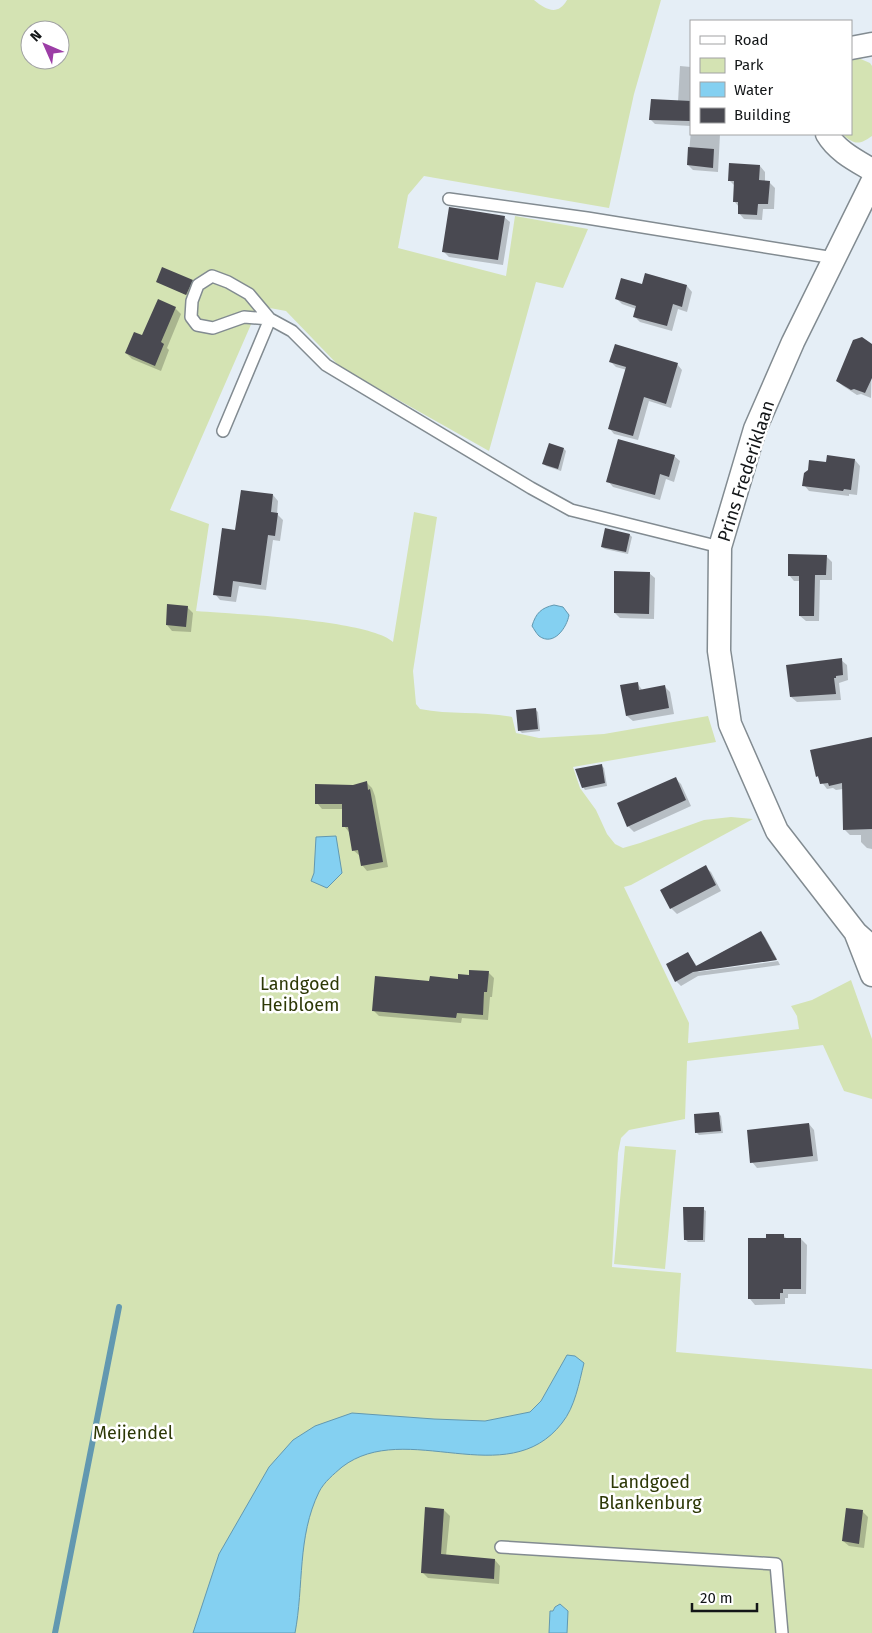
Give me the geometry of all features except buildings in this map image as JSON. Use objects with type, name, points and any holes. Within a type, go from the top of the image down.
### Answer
[{"type":"street","points":[[852,48],[872,44]]},
{"type":"street","points":[[828,135],[844,153],[872,170]]},
{"type":"street","name":"Prins Frederiklaan","points":[[872,182],[792,342],[755,429],[720,547],[719,651],[730,724],[777,831],[864,940],[872,976]]},
{"type":"lane","points":[[449,199],[587,218],[834,258]]},
{"type":"lane","points":[[270,319],[244,317],[213,328],[197,325],[191,318],[192,301],[198,285],[212,276],[228,282],[249,294],[270,319],[292,331],[326,366],[530,488],[571,510],[720,547]]},
{"type":"lane","points":[[222,431],[270,319]]},
{"type":"lane","points":[[501,1547],[776,1564],[782,1633]]},
{"type":"green space","points":[[0,0],[534,0],[547,9],[556,10],[567,0],[661,0],[634,94],[609,208],[424,176],[408,195],[398,248],[506,276],[515,216],[588,229],[563,288],[536,282],[489,451],[340,367],[286,311],[259,306],[170,510],[209,524],[196,611],[269,616],[330,623],[379,634],[393,642],[414,512],[437,517],[413,671],[416,704],[420,709],[512,717],[516,733],[539,738],[604,734],[708,716],[716,742],[573,767],[580,788],[596,810],[607,834],[615,844],[623,848],[704,820],[731,817],[753,819],[624,887],[689,1023],[688,1043],[799,1029],[797,1016],[791,1006],[812,1000],[851,980],[872,1039],[872,1099],[844,1091],[823,1045],[687,1061],[685,1119],[629,1130],[621,1138],[618,1153],[612,1267],[681,1273],[676,1352],[872,1369],[872,1633],[0,1633]]},
{"type":"green space","points":[[856,57],[870,63],[872,66],[872,136],[860,142],[853,142],[843,135],[852,135],[852,60]]},
{"type":"green space","points":[[625,1146],[676,1150],[665,1269],[614,1264]]},
{"type":"water","points":[[554,605],[563,607],[569,615],[568,620],[559,634],[550,639],[545,639],[539,636],[532,626],[540,612]]},
{"type":"water","points":[[336,836],[342,873],[327,888],[311,881],[314,873],[316,837]]},
{"type":"water","points":[[567,1355],[575,1356],[584,1363],[576,1394],[570,1410],[562,1423],[539,1443],[513,1453],[485,1455],[396,1449],[368,1454],[342,1467],[329,1478],[319,1492],[307,1526],[295,1633],[193,1633],[219,1554],[269,1467],[293,1440],[315,1426],[352,1413],[485,1421],[530,1412],[541,1401]]},
{"type":"water","points":[[560,1604],[568,1611],[567,1633],[549,1633],[550,1611],[553,1611]]},
{"type":"waterway","points":[[55,1633],[119,1307]]},
{"type":"park label","name":"Landgoed Heibloem","points":[[300,994]]},
{"type":"park label","name":"Meijendel","points":[[133,1433]]},
{"type":"park label","name":"Landgoed Blankenburg","points":[[650,1492]]}]
